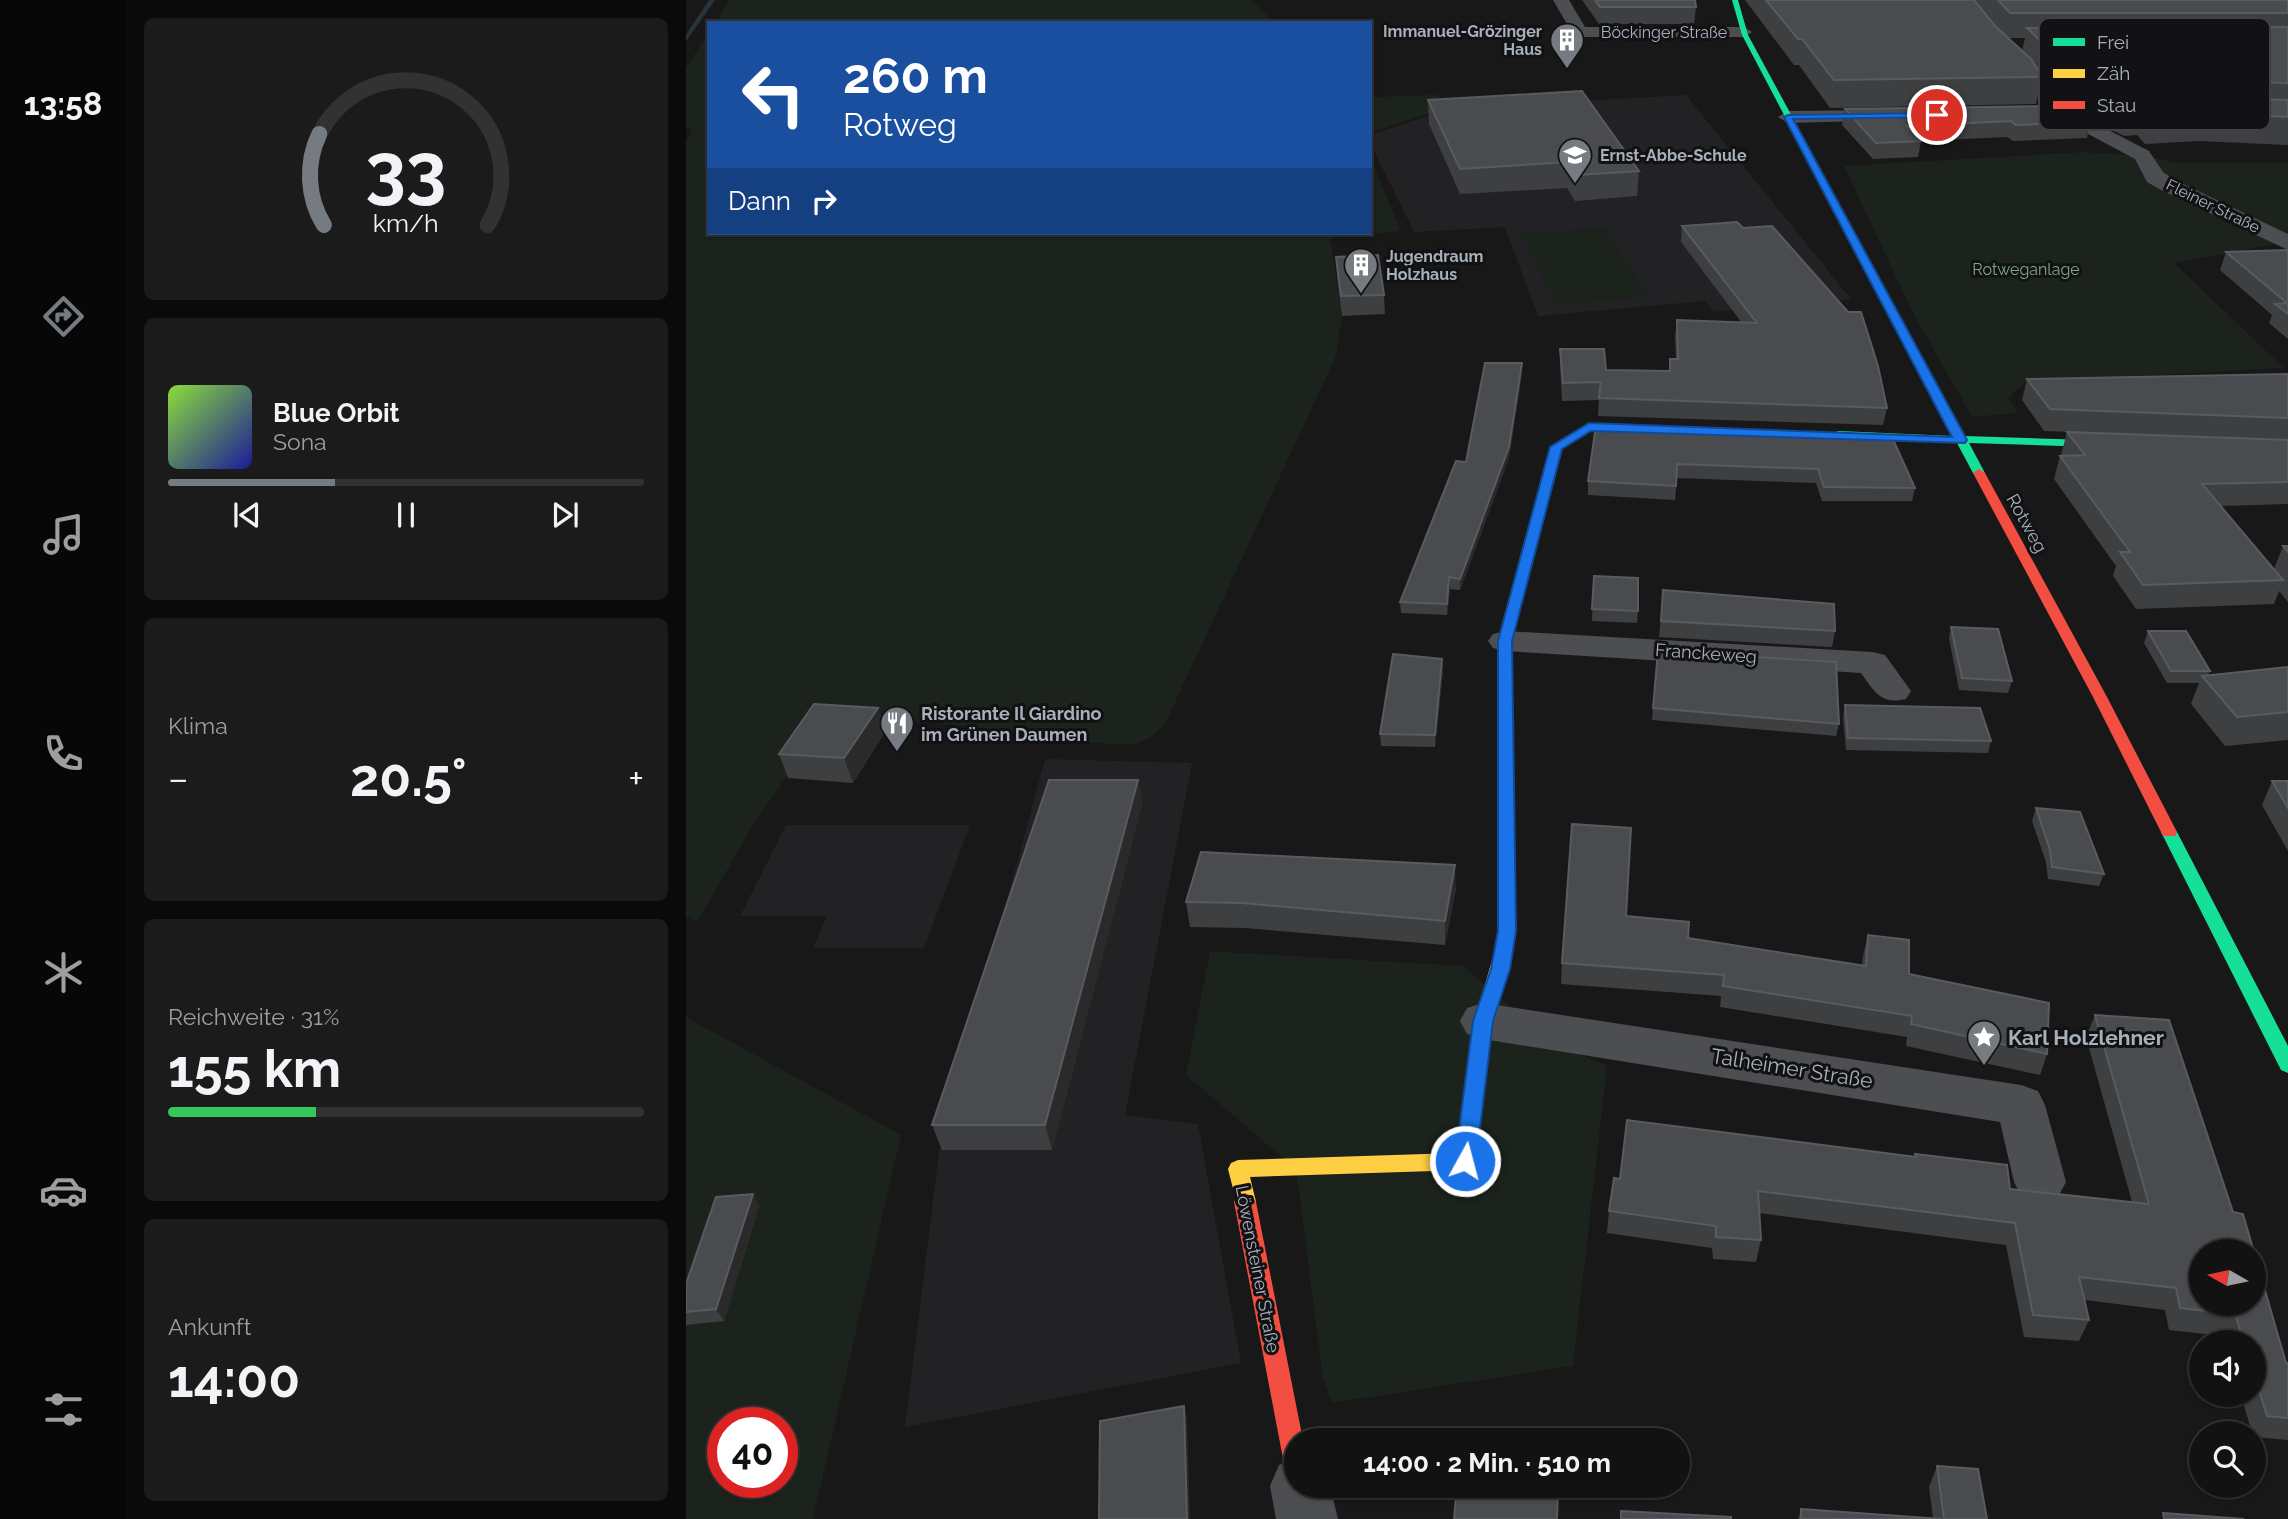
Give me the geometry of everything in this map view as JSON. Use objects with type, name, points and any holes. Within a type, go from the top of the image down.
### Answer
[{"type":"main road","name":"Rotweg","points":[[1735,0],[1745,32],[1788,117],[2100,697],[2288,1065]]},
{"type":"main road","name":"Löwensteiner Straße","points":[[1289,1428],[1238,1169],[1465,1161],[1483,1021],[1500,969],[1507,931],[1505,641],[1556,447],[1589,427],[1668,429]]},
{"type":"main road","points":[[1824,434],[2128,445]]},
{"type":"street","name":"Böckinger Straße","points":[[1560,0],[1580,32],[1745,32]]},
{"type":"street","points":[[2002,114],[2039,113]]},
{"type":"street","points":[[1788,117],[1910,116]]},
{"type":"street","name":"Fleiner Straße","points":[[2092,130],[2142,155],[2148,161],[2150,172],[2155,177],[2188,197],[2246,220],[2288,243]]},
{"type":"street","name":"Franckeweg","points":[[1505,641],[1872,663],[1893,691]]},
{"type":"street","name":"Talheimer Straße","points":[[1483,1021],[2021,1105],[2040,1182]]},
{"type":"street","points":[[1303,1498],[1307,1519]]},
{"type":"shaded area","name":"Ernst-Abbe-Schule","points":[[1686,95],[1851,299],[1714,312],[1705,301],[1538,316],[1505,227],[1414,232],[1372,147],[1372,134],[1452,108]]},
{"type":"shaded area","points":[[1045,759],[1192,763],[1125,1115],[1198,1124],[1241,1363],[905,1427],[939,1152]]},
{"type":"shaded area","points":[[786,825],[970,825],[924,948],[813,948],[827,916],[740,916]]},
{"type":"green space","points":[[730,0],[1253,0],[1272,21],[716,21]]},
{"type":"green space","points":[[707,35],[707,235],[1360,235],[1330,238],[1342,316],[1336,356],[1165,724],[1150,738],[1132,745],[1055,741],[1047,734],[831,713],[755,822],[697,922],[686,917],[686,141],[693,130],[686,127],[686,68]]},
{"type":"green space","points":[[1438,95],[1442,109],[1372,132],[1372,97]]},
{"type":"green space","name":"Rotweganlage","points":[[2084,152],[2148,156],[2175,163],[2288,163],[2288,242],[2174,263],[2284,368],[2026,382],[2008,398],[2018,413],[1972,417],[1912,311],[1844,166]]},
{"type":"green space","points":[[1372,162],[1401,231],[1372,234]]},
{"type":"green space","points":[[1605,228],[1648,297],[1556,304],[1521,233]]},
{"type":"green space","points":[[1210,951],[1463,966],[1550,1041],[1607,1066],[1573,1366],[1332,1403],[1323,1378],[1296,1169],[1186,1075]]},
{"type":"green space","points":[[686,1017],[901,1135],[813,1519],[686,1519]]},
{"type":"building","points":[[1595,0],[1695,0],[1696,7],[1600,7]]},
{"type":"building","points":[[1766,0],[1974,0],[1995,26],[2031,59],[2039,77],[1834,80],[1802,39],[1798,39]]},
{"type":"building","points":[[1998,0],[2288,0],[2288,13],[2010,13]]},
{"type":"building","points":[[2270,27],[2288,27],[2288,83],[2270,83]]},
{"type":"building","points":[[2027,28],[2039,28],[2039,39]]},
{"type":"building","points":[[1582,91],[1639,171],[1576,175],[1568,162],[1460,169],[1428,100]]},
{"type":"building","points":[[2270,100],[2288,100],[2288,117],[2270,116]]},
{"type":"building","points":[[2039,106],[2039,124],[2016,125],[2011,121],[1907,126],[1921,141],[1876,143],[1845,109]]},
{"type":"building","points":[[1737,222],[1743,228],[1772,226],[1848,312],[1861,312],[1878,366],[1887,408],[1599,398],[1601,382],[1563,383],[1560,349],[1604,349],[1606,370],[1670,371],[1670,359],[1678,359],[1677,320],[1757,323],[1682,226]]},
{"type":"building","points":[[2288,250],[2288,314],[2275,304],[2287,303],[2226,252]]},
{"type":"building","points":[[1378,255],[1384,295],[1341,296],[1336,257]]},
{"type":"building","points":[[1485,363],[1522,363],[1509,447],[1460,579],[1449,577],[1447,604],[1400,602],[1456,461],[1466,462]]},
{"type":"building","points":[[2288,374],[2288,418],[2050,409],[2027,379]]},
{"type":"building","points":[[1596,425],[1891,435],[1915,488],[1824,487],[1818,469],[1677,464],[1676,486],[1588,481]]},
{"type":"building","points":[[2067,432],[2288,440],[2288,482],[2202,484],[2283,580],[2143,585],[2120,552],[2130,552],[2060,456],[2085,455]]},
{"type":"building","points":[[1594,576],[1638,578],[1638,611],[1592,609]]},
{"type":"building","points":[[1663,590],[1834,604],[1835,631],[1661,621]]},
{"type":"building","points":[[1951,627],[1998,629],[2012,681],[1962,678]]},
{"type":"building","points":[[2148,631],[2186,631],[2210,671],[2171,671]]},
{"type":"building","points":[[1658,651],[1836,662],[1839,724],[1653,708]]},
{"type":"building","points":[[1393,654],[1442,659],[1435,735],[1380,734]]},
{"type":"building","points":[[2288,667],[2288,712],[2237,717],[2202,676]]},
{"type":"building","points":[[814,704],[878,708],[844,758],[779,754]]},
{"type":"building","points":[[1845,705],[1980,708],[1991,741],[1848,738]]},
{"type":"building","points":[[1049,780],[1138,780],[1045,1125],[932,1125]]},
{"type":"building","points":[[2272,781],[2288,781],[2288,808]]},
{"type":"building","points":[[2036,808],[2080,812],[2104,874],[2052,867],[2050,850]]},
{"type":"building","points":[[1572,824],[1631,828],[1626,916],[1689,922],[1688,938],[1866,966],[1868,935],[1909,940],[1909,974],[2049,1003],[2047,1054],[1911,1024],[1912,1016],[1723,986],[1724,975],[1562,963]]},
{"type":"building","points":[[1201,852],[1455,865],[1445,921],[1242,903],[1186,902]]},
{"type":"building","points":[[2095,1015],[2169,1020],[2233,1212],[2243,1214],[2250,1239],[2189,1239],[2189,1309],[2180,1308],[2176,1288],[2079,1277],[2089,1320],[2033,1315],[2015,1223],[1758,1191],[1761,1240],[1716,1237],[1716,1226],[1609,1211],[1614,1178],[1620,1179],[1627,1120],[1916,1157],[1915,1154],[2007,1165],[2010,1189],[2149,1204]]},
{"type":"building","points":[[753,1194],[716,1309],[686,1312],[686,1284],[716,1197]]},
{"type":"building","points":[[2266,1294],[2288,1363],[2288,1418],[2267,1416],[2264,1407],[2266,1330],[2240,1330],[2236,1316],[2266,1316]]},
{"type":"building","points":[[1184,1406],[1187,1519],[1099,1519],[1100,1421]]},
{"type":"building","points":[[1937,1466],[1978,1469],[1987,1519],[1944,1519]]},
{"type":"building","points":[[1456,1498],[1558,1498],[1557,1519],[1454,1519]]},
{"type":"building","points":[[1801,1509],[1942,1519],[1801,1519]]},
{"type":"building","points":[[1621,1511],[1731,1517],[1731,1519],[1621,1519]]},
{"type":"building","points":[[2163,1513],[2244,1519],[2164,1519]]},
{"type":"waterway","points":[[686,39],[712,0]]},
{"type":"traffic: fast","points":[[1735,0],[1745,35],[1979,473]]},
{"type":"traffic: fast","points":[[1839,435],[2118,445]]},
{"type":"traffic: fast","points":[[1503,954],[1507,931],[1505,641],[1518,591]]},
{"type":"traffic: fast","points":[[2169,832],[2288,1065]]},
{"type":"traffic: slow","points":[[1245,1202],[1238,1169],[1465,1161],[1483,1021],[1503,954]]},
{"type":"traffic: jam","points":[[1518,591],[1556,447],[1589,427],[1649,429]]},
{"type":"traffic: jam","points":[[1979,473],[2100,697],[2169,832]]},
{"type":"traffic: jam","points":[[1245,1202],[1289,1428]]},
{"type":"place","name":"Immanuel-Grözinger Haus","points":[[1567,70]]},
{"type":"place","name":"Ernst-Abbe-Schule","points":[[1575,185]]},
{"type":"place","name":"Jugendraum Holzhaus","points":[[1361,295]]},
{"type":"place","name":"Ristorante Il Giardino im Grünen Daumen","points":[[897,753]]},
{"type":"place","name":"Karl Holzlehner","points":[[1984,1067]]},
{"type":"route","points":[[1465,1161],[1483,1021],[1500,969],[1507,931],[1505,641],[1556,447],[1589,427],[1961,440],[1788,117],[1937,115]]}]
